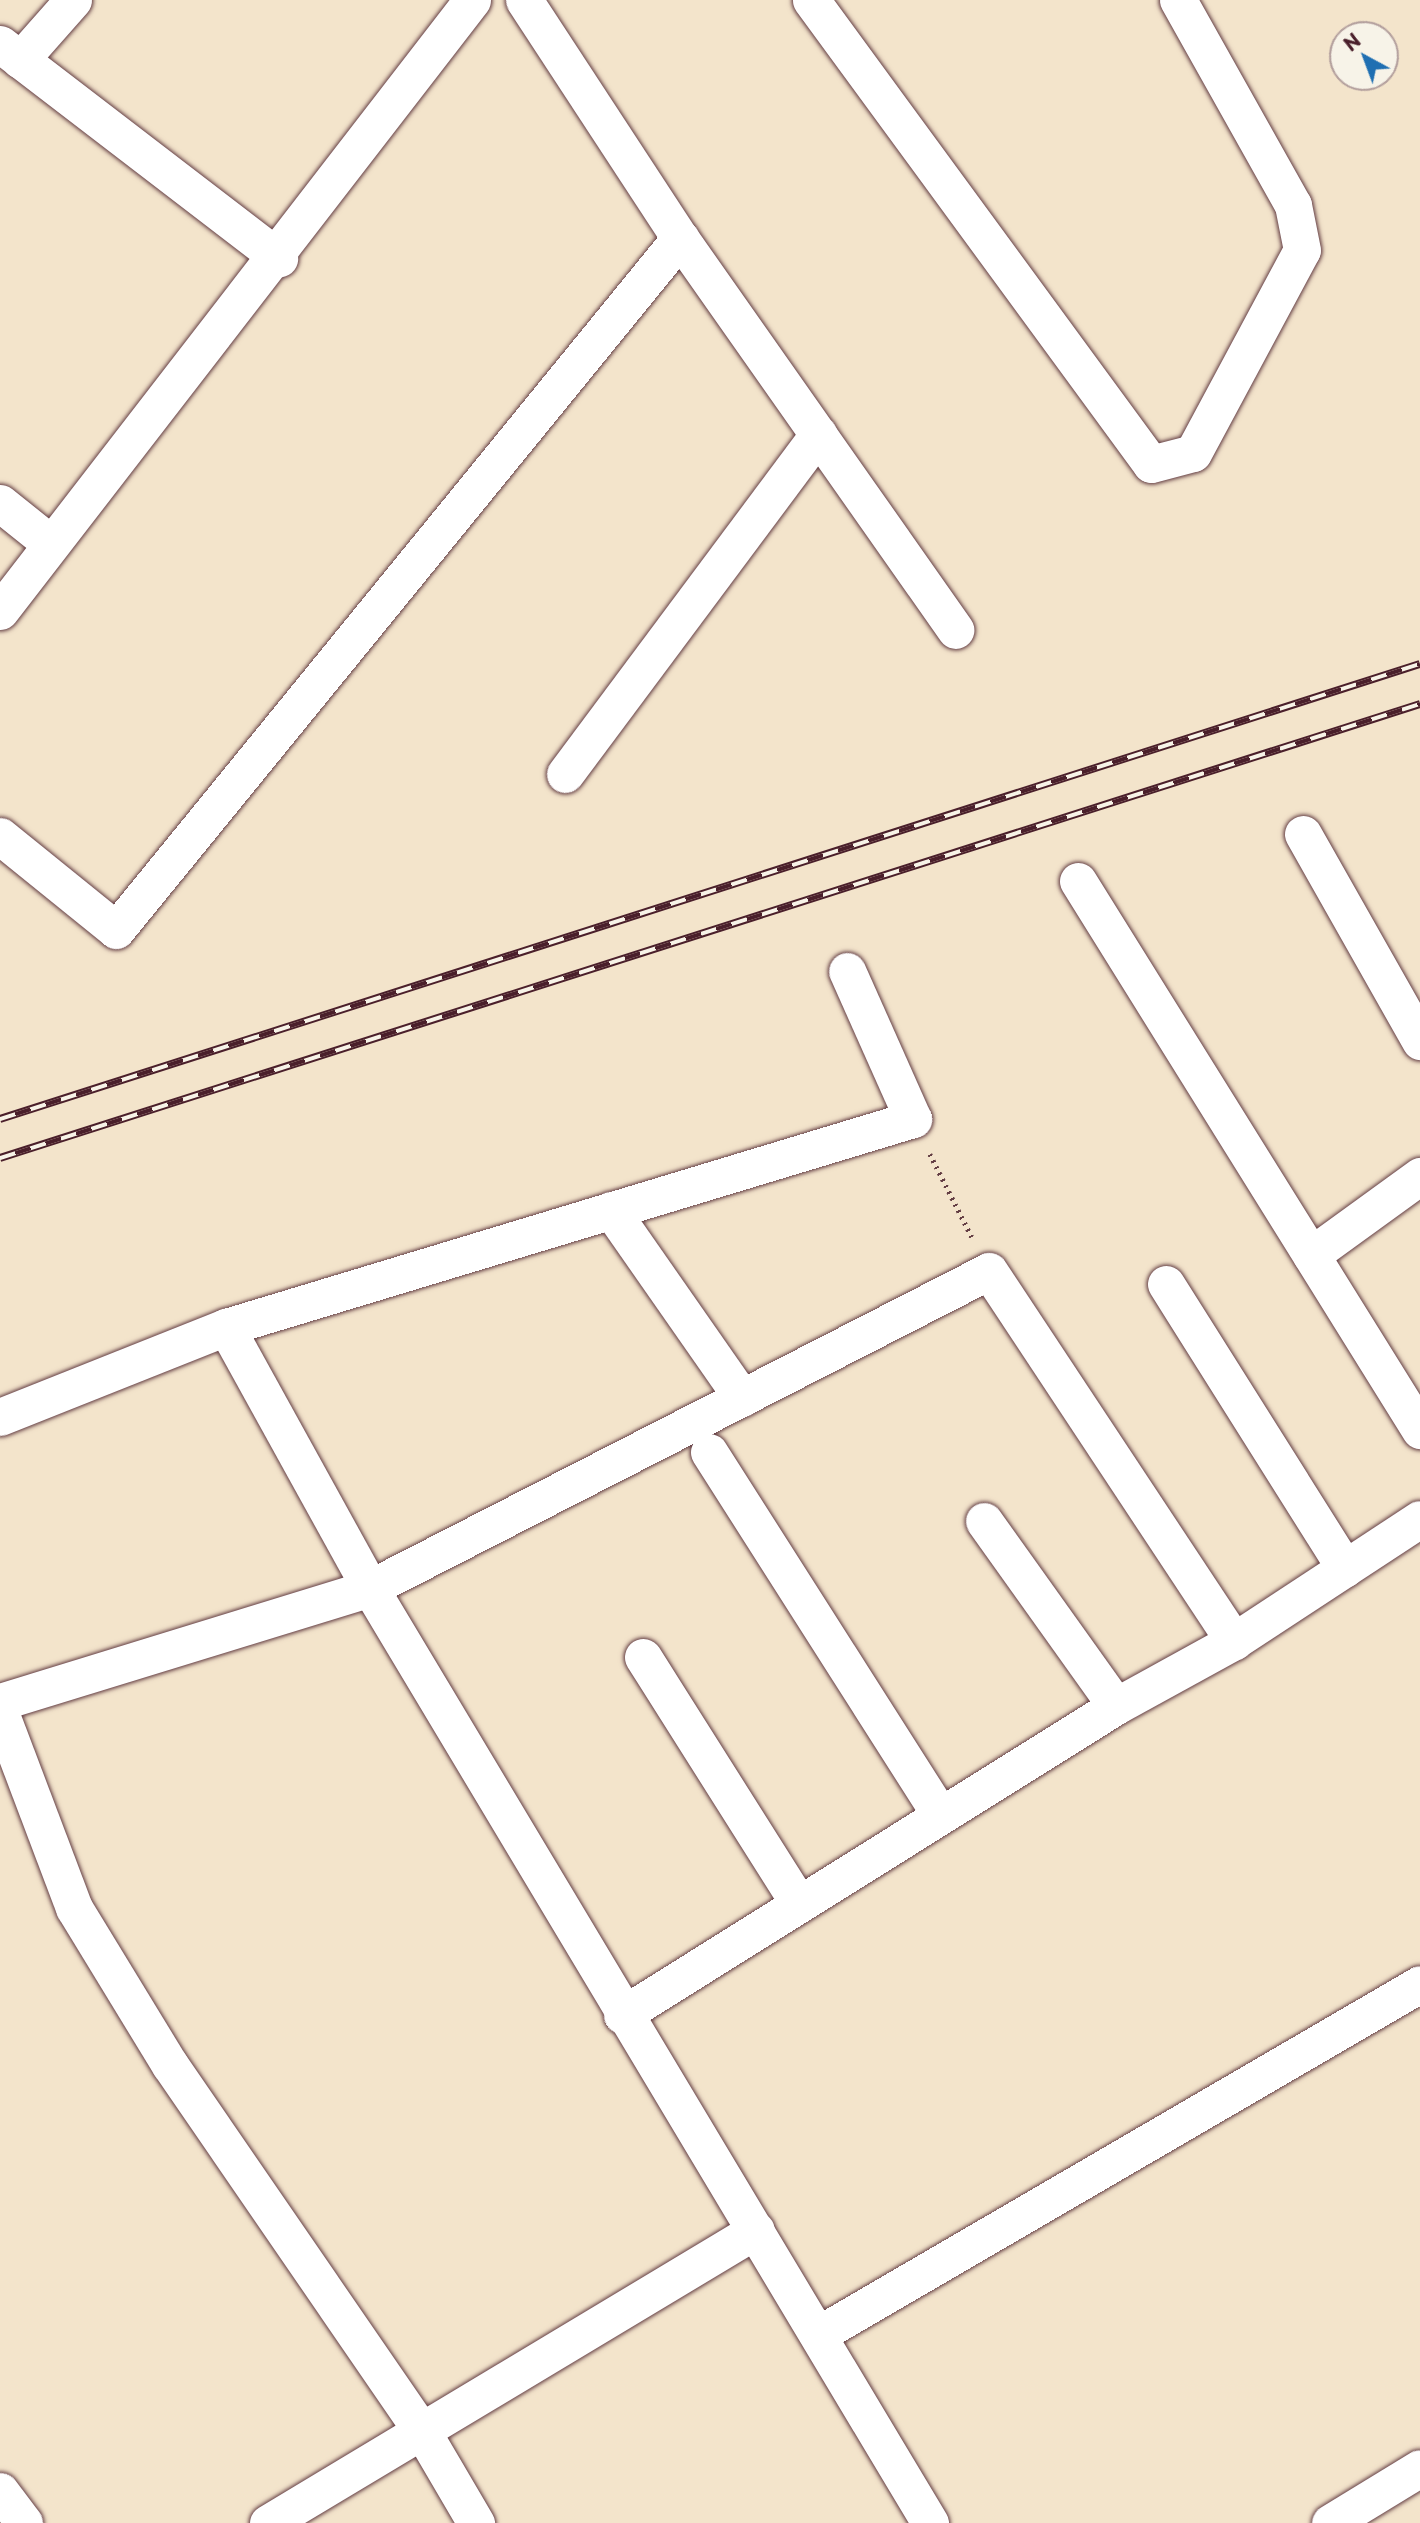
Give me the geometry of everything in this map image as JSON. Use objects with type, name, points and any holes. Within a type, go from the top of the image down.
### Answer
[{"type":"street","points":[[73,0],[10,52],[279,258]]},
{"type":"street","points":[[0,611],[50,543],[279,258],[472,0]]},
{"type":"street","points":[[524,0],[680,238],[955,629]]},
{"type":"street","points":[[811,0],[1151,464],[1193,453],[1302,250],[1293,205],[1178,0]]},
{"type":"street","points":[[0,836],[116,930],[680,238]]},
{"type":"street","points":[[565,774],[818,434]]},
{"type":"street","points":[[0,503],[50,543]]},
{"type":"street","points":[[1303,834],[1420,1041]]},
{"type":"street","points":[[1078,881],[1420,1430]]},
{"type":"street","points":[[0,1418],[226,1327],[913,1119],[847,971]]},
{"type":"street","points":[[1311,1255],[1420,1177]]},
{"type":"street","points":[[611,1210],[742,1398]]},
{"type":"street","points":[[0,1702],[370,1588],[989,1271],[1234,1641]]},
{"type":"street","points":[[1166,1284],[1345,1568]]},
{"type":"street","points":[[226,1327],[370,1588],[622,2015],[756,2230],[930,2523]]},
{"type":"street","points":[[709,1452],[940,1815]]},
{"type":"street","points":[[622,2015],[1116,1706],[1234,1641],[1420,1519]]},
{"type":"street","points":[[984,1521],[1116,1706]]},
{"type":"street","points":[[643,1657],[799,1904]]},
{"type":"street","points":[[0,1712],[74,1908],[170,2065],[422,2431],[476,2523]]},
{"type":"street","points":[[819,2334],[1420,1984]]},
{"type":"street","points":[[268,2523],[756,2230]]},
{"type":"street","points":[[1330,2523],[1420,2468]]},
{"type":"street","points":[[0,2491],[24,2523]]},
{"type":"path","points":[[913,1119],[989,1271]]},
{"type":"railway","points":[[0,1119],[1420,664]]},
{"type":"railway","points":[[0,1158],[1420,704]]}]
